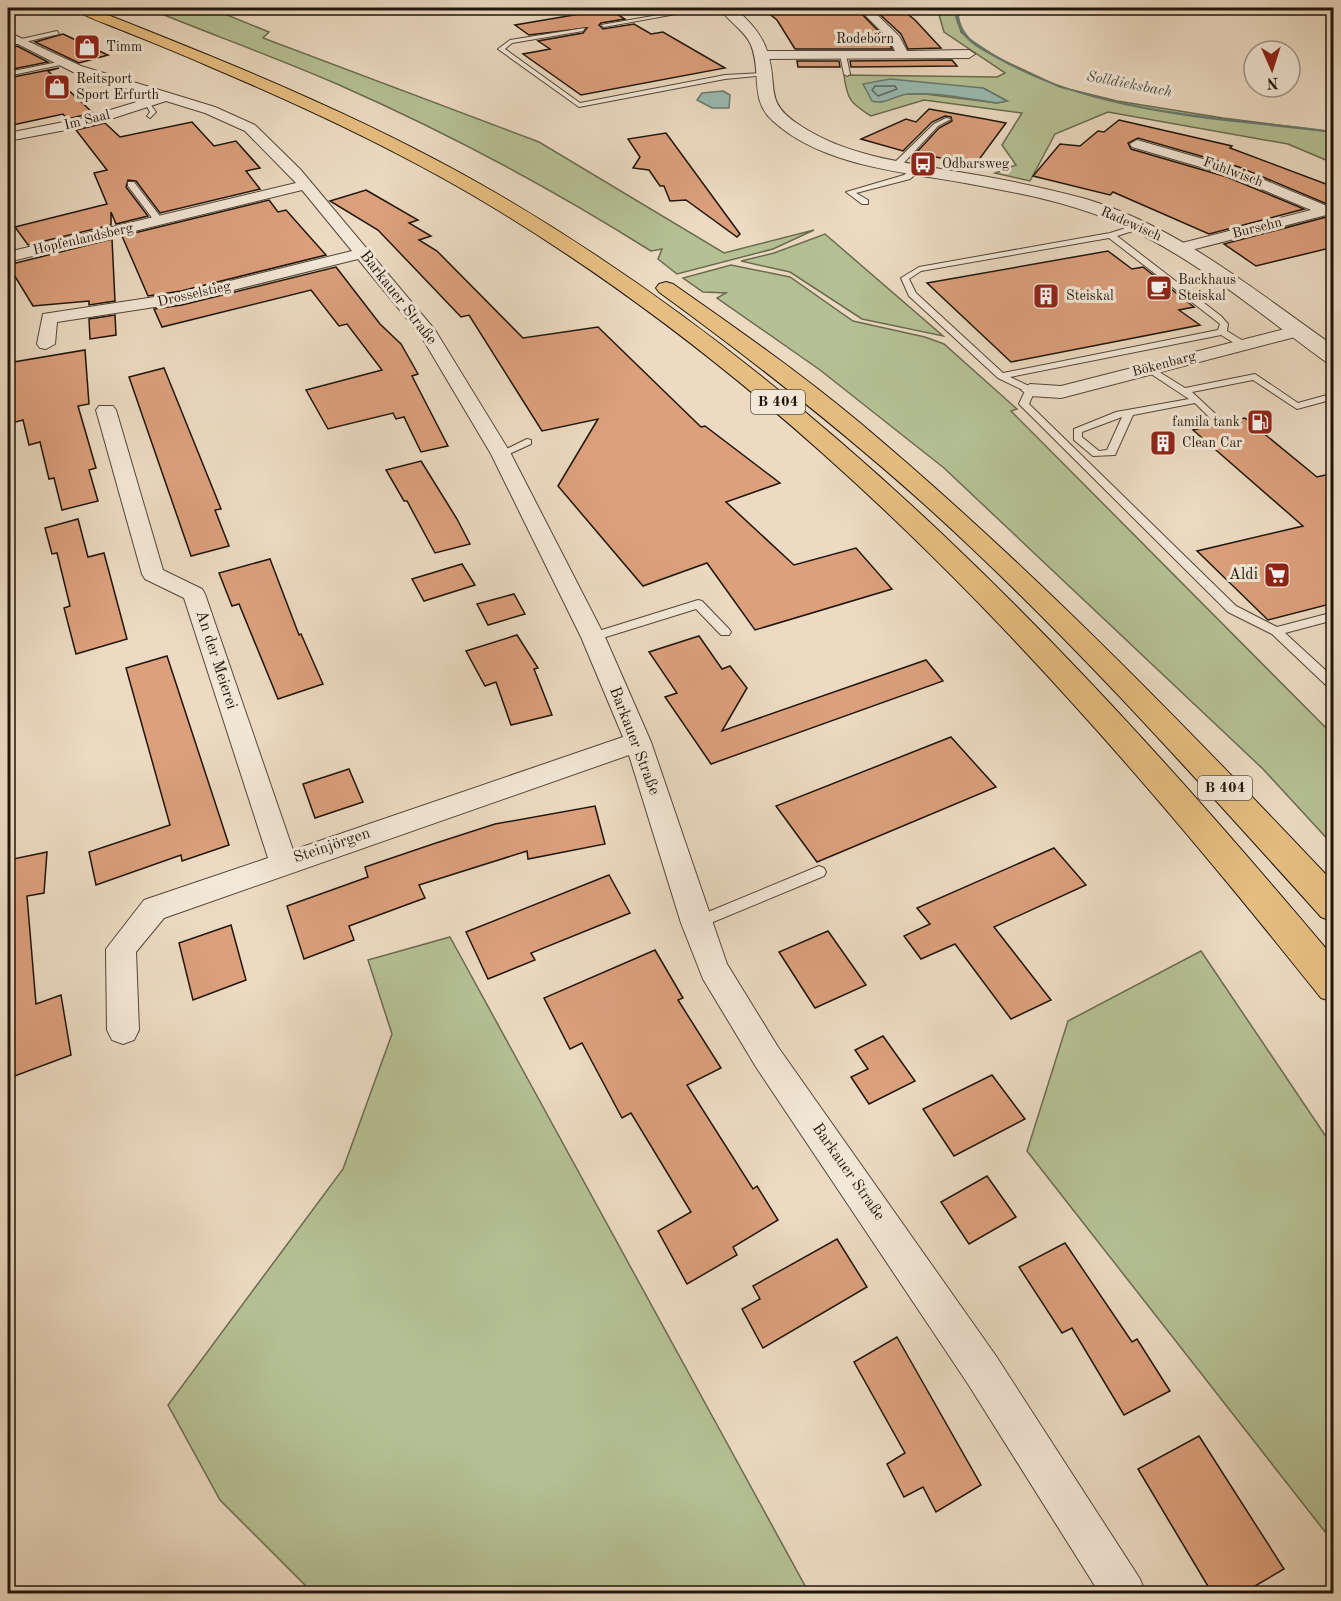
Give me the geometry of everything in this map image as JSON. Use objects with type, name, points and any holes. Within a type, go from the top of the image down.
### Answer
[{"type":"highway","name":"B 404","points":[[79,8],[343,122],[476,190],[627,286],[730,363],[801,421],[900,511],[1072,682],[1178,798],[1334,986]]},
{"type":"highway","points":[[113,8],[368,115],[422,141],[531,200]]},
{"type":"highway","name":"B 404","points":[[648,275],[762,356],[842,419],[945,509],[1113,671],[1334,907]]},
{"type":"street","name":"Radewisch","points":[[726,8],[748,29],[762,56],[765,100],[772,110],[791,127],[837,150],[897,165],[1055,197],[1104,211],[1139,226],[1180,248],[1334,357]]},
{"type":"street","points":[[864,8],[878,18],[895,38],[903,54]]},
{"type":"street","name":"Barkauer Straße","points":[[8,35],[14,42],[154,105],[210,110],[250,128],[265,140],[306,185],[429,334],[501,454],[593,637],[638,742],[696,922],[714,970],[767,1057],[982,1370],[1125,1593]]},
{"type":"street","name":"Rodebörn","points":[[762,56],[969,54]]},
{"type":"street","name":"Im Saal","points":[[8,137],[87,122],[154,105]]},
{"type":"street","name":"Fuhlwisch","points":[[1137,144],[1218,165],[1330,210]]},
{"type":"street","name":"Hopfenlandsberg","points":[[8,257],[306,185]]},
{"type":"street","name":"Bursehn","points":[[1180,248],[1330,210]]},
{"type":"street","name":"Drosselstieg","points":[[46,344],[49,318],[160,302],[363,253]]},
{"type":"street","name":"Bökenbarg","points":[[1030,390],[1061,392],[1297,331]]},
{"type":"street","name":"An der Meierei","points":[[106,410],[153,574],[194,594],[283,862]]},
{"type":"street","name":"Steinjörgen","points":[[123,1030],[121,949],[154,909],[283,862],[638,742]]},
{"type":"lane","points":[[254,8],[274,12],[308,8]]},
{"type":"lane","points":[[604,25],[706,8]]},
{"type":"lane","points":[[584,29],[510,42],[501,49],[579,105],[725,77],[763,75]]},
{"type":"lane","points":[[14,42],[57,33]]},
{"type":"lane","points":[[843,55],[847,75]]},
{"type":"lane","points":[[8,74],[63,63]]},
{"type":"lane","points":[[897,165],[936,125],[948,119]]},
{"type":"lane","points":[[865,202],[850,192],[907,177],[918,169]]},
{"type":"lane","name":"Hopfenlandsberg","points":[[131,184],[159,221]]},
{"type":"lane","points":[[1139,226],[1111,236],[919,269],[905,278],[912,294],[1001,376],[1030,390],[1024,404],[1232,609],[1276,631],[1334,686]]},
{"type":"lane","points":[[1111,236],[1218,318],[1224,324],[1222,332]]},
{"type":"lane","points":[[1001,376],[1222,332],[1242,344]]},
{"type":"lane","points":[[1149,368],[1197,400],[1221,424]]},
{"type":"lane","points":[[1184,391],[1255,377],[1297,406],[1334,396]]},
{"type":"lane","points":[[1128,414],[1111,453],[1097,454],[1077,438],[1077,431],[1086,426],[1128,414],[1197,400]]},
{"type":"lane","points":[[501,454],[527,442]]},
{"type":"lane","points":[[593,637],[698,604],[725,632]]},
{"type":"lane","points":[[1276,631],[1334,616]]},
{"type":"lane","points":[[696,922],[819,872]]},
{"type":"green space","points":[[147,8],[210,8],[269,32],[263,38],[539,142],[724,253],[814,230],[773,249],[677,274],[658,259],[662,249],[651,251],[575,205],[458,141],[337,84]]},
{"type":"green space","points":[[937,8],[966,8],[957,16],[961,32],[968,38],[998,58],[1060,87],[1117,101],[1333,132],[1333,163],[1288,144],[1108,112],[1055,134],[1030,181],[995,173],[1016,165],[1002,145],[1022,113],[924,100],[871,116],[854,104],[848,95],[844,75],[997,77],[1005,73],[944,32]],"holes":[[[983,88],[1007,101],[997,103],[925,94],[904,94]]]},
{"type":"green space","points":[[825,234],[943,336],[862,319],[790,272],[741,261],[774,253]]},
{"type":"green space","points":[[731,265],[790,277],[853,321],[925,337],[944,344],[1017,409],[1011,411],[1333,735],[1333,845],[1263,769],[944,468],[820,370],[717,298],[726,293],[703,292],[683,278]]},
{"type":"green space","points":[[450,937],[809,1593],[313,1593],[220,1500],[168,1405],[343,1169],[392,1034],[368,960]]},
{"type":"green space","points":[[1201,951],[1333,1147],[1333,1542],[1027,1151],[1068,1021]]},
{"type":"water","points":[[890,79],[983,88],[1007,101],[997,103],[919,94],[903,95],[882,102],[872,101],[863,84]]},
{"type":"water","points":[[723,91],[730,95],[729,108],[712,108],[697,100],[702,93]]},
{"type":"building","points":[[762,8],[856,8],[888,41],[892,49],[795,49],[777,20]]},
{"type":"building","points":[[900,8],[915,20],[941,48],[908,49],[901,34],[874,9]]},
{"type":"building","points":[[609,9],[625,19],[601,23],[599,25],[603,29],[634,24],[651,34],[663,32],[725,68],[581,95],[523,54],[550,49],[538,41],[583,33],[587,28],[529,35],[515,25]]},
{"type":"building","points":[[63,34],[108,55],[79,63],[35,42]]},
{"type":"building","points":[[17,46],[48,62],[8,70],[8,48]]},
{"type":"building","points":[[952,60],[957,66],[851,67],[850,61]]},
{"type":"building","points":[[797,61],[839,61],[840,67],[798,67]]},
{"type":"building","points":[[59,68],[48,71],[93,113],[67,119],[63,114],[8,126],[8,78]]},
{"type":"building","points":[[929,109],[1006,123],[975,165],[916,153],[939,128],[952,121],[951,117],[945,116],[932,122],[903,151],[861,139],[906,119],[916,122]]},
{"type":"building","points":[[1119,120],[1232,146],[1230,148],[1334,187],[1334,203],[1327,204],[1239,167],[1138,138],[1128,143],[1131,149],[1227,177],[1304,209],[1209,234],[1113,192],[1110,195],[1033,176],[1060,144],[1080,146],[1098,131],[1104,132]]},
{"type":"building","points":[[192,122],[214,146],[236,141],[260,168],[246,171],[260,189],[160,213],[136,181],[128,180],[126,187],[148,216],[116,224],[111,212],[111,225],[28,245],[15,227],[107,204],[94,173],[107,170],[76,130],[105,123],[120,137]]},
{"type":"building","points":[[666,133],[740,234],[737,237],[686,200],[670,201],[664,186],[660,186],[649,170],[633,168],[640,157],[628,139]]},
{"type":"building","points":[[366,190],[418,220],[409,223],[431,236],[419,240],[437,251],[523,338],[598,327],[701,427],[705,426],[780,483],[726,502],[794,565],[856,548],[892,589],[755,630],[707,563],[643,586],[558,486],[598,419],[542,431],[469,315],[461,317],[378,230],[330,201]]},
{"type":"building","points":[[269,200],[278,212],[286,210],[326,255],[181,291],[148,296],[122,236]]},
{"type":"building","points":[[1334,215],[1334,247],[1256,266],[1224,244]]},
{"type":"building","points":[[112,239],[115,301],[89,305],[89,301],[33,306],[8,265]]},
{"type":"building","name":"Steiskal","points":[[1108,251],[1132,269],[1143,267],[1194,307],[1179,310],[1200,325],[1011,362],[927,283]]},
{"type":"building","points":[[336,267],[380,324],[401,344],[418,374],[412,376],[448,446],[421,452],[404,417],[396,419],[393,413],[328,429],[306,390],[382,370],[347,324],[339,326],[311,290],[162,327],[154,309],[182,305]]},
{"type":"building","points":[[115,315],[116,335],[90,339],[89,319]]},
{"type":"building","points":[[85,350],[89,404],[78,406],[96,468],[89,470],[98,501],[62,510],[54,478],[49,479],[40,442],[29,445],[23,420],[8,424],[8,363]]},
{"type":"building","points":[[164,368],[221,509],[215,510],[229,546],[191,556],[129,377]]},
{"type":"building","points":[[1245,418],[1317,477],[1334,473],[1334,603],[1268,620],[1197,551],[1303,526],[1193,430],[1214,425],[1224,428],[1226,422]]},
{"type":"building","points":[[421,461],[470,544],[435,553],[407,501],[404,501],[386,470]]},
{"type":"building","points":[[78,519],[88,557],[104,553],[127,639],[76,654],[64,608],[70,606],[57,553],[52,554],[45,528]]},
{"type":"building","points":[[270,559],[299,635],[301,634],[323,684],[278,699],[239,604],[232,606],[219,573]]},
{"type":"building","points":[[462,564],[475,585],[424,601],[412,579]]},
{"type":"building","points":[[514,594],[525,614],[488,625],[477,604]]},
{"type":"building","points":[[517,635],[538,668],[534,669],[552,715],[511,725],[496,682],[485,686],[466,651]]},
{"type":"building","points":[[699,636],[722,669],[730,666],[747,688],[722,731],[926,660],[943,681],[711,764],[665,697],[677,693],[649,652]]},
{"type":"building","points":[[167,656],[229,845],[182,861],[181,855],[96,885],[89,852],[170,825],[126,668]]},
{"type":"building","points":[[951,737],[996,787],[817,862],[776,806]]},
{"type":"building","points":[[349,769],[363,802],[315,818],[303,784]]},
{"type":"building","points":[[595,806],[605,844],[528,859],[527,851],[419,885],[425,898],[349,926],[354,940],[304,959],[287,906],[368,877],[365,867],[436,843],[495,824]]},
{"type":"building","points":[[1054,848],[1086,885],[994,927],[1051,1000],[1011,1019],[955,944],[921,959],[904,936],[930,924],[917,908]]},
{"type":"building","points":[[47,852],[44,893],[27,896],[36,1004],[61,995],[71,1055],[12,1077],[8,1037],[8,860]]},
{"type":"building","points":[[609,875],[630,913],[531,953],[535,960],[488,979],[466,932]]},
{"type":"building","points":[[231,925],[246,980],[193,1000],[179,943]]},
{"type":"building","points":[[828,931],[866,985],[815,1008],[779,952]]},
{"type":"building","points":[[655,950],[683,998],[678,1000],[721,1068],[687,1085],[753,1189],[757,1186],[778,1220],[733,1247],[737,1255],[687,1284],[658,1231],[691,1212],[631,1113],[622,1118],[582,1043],[570,1049],[544,998]]},
{"type":"building","points":[[883,1036],[915,1081],[869,1104],[851,1077],[868,1069],[855,1050]]},
{"type":"building","points":[[992,1075],[1025,1119],[954,1156],[923,1109]]},
{"type":"building","points":[[987,1176],[1016,1217],[969,1244],[941,1202]]},
{"type":"building","points":[[837,1239],[867,1287],[763,1348],[742,1309],[760,1299],[753,1286]]},
{"type":"building","points":[[1065,1243],[1132,1342],[1137,1339],[1170,1391],[1124,1415],[1072,1328],[1062,1333],[1019,1267]]},
{"type":"building","points":[[897,1337],[981,1485],[936,1512],[923,1487],[904,1497],[887,1464],[905,1453],[854,1362]]},
{"type":"building","points":[[1199,1436],[1284,1569],[1243,1593],[1212,1593],[1138,1469]]},
{"type":"waterway","name":"Solldieksbach","points":[[966,8],[957,16],[961,29],[968,38],[1025,73],[1066,88],[1109,100],[1155,109],[1334,132]]},
{"type":"place","name":"Timm","points":[[87,47]]},
{"type":"place","name":"Reitsport Sport Erfurth","points":[[57,87]]},
{"type":"place","name":"Odbarsweg","points":[[923,164]]},
{"type":"place","name":"Backhaus Steiskal","points":[[1159,288]]},
{"type":"place","name":"Steiskal","points":[[1046,296]]},
{"type":"place","name":"famila tank","points":[[1260,422]]},
{"type":"place","name":"Clean Car","points":[[1163,443]]},
{"type":"place","name":"Aldi","points":[[1277,575]]}]
